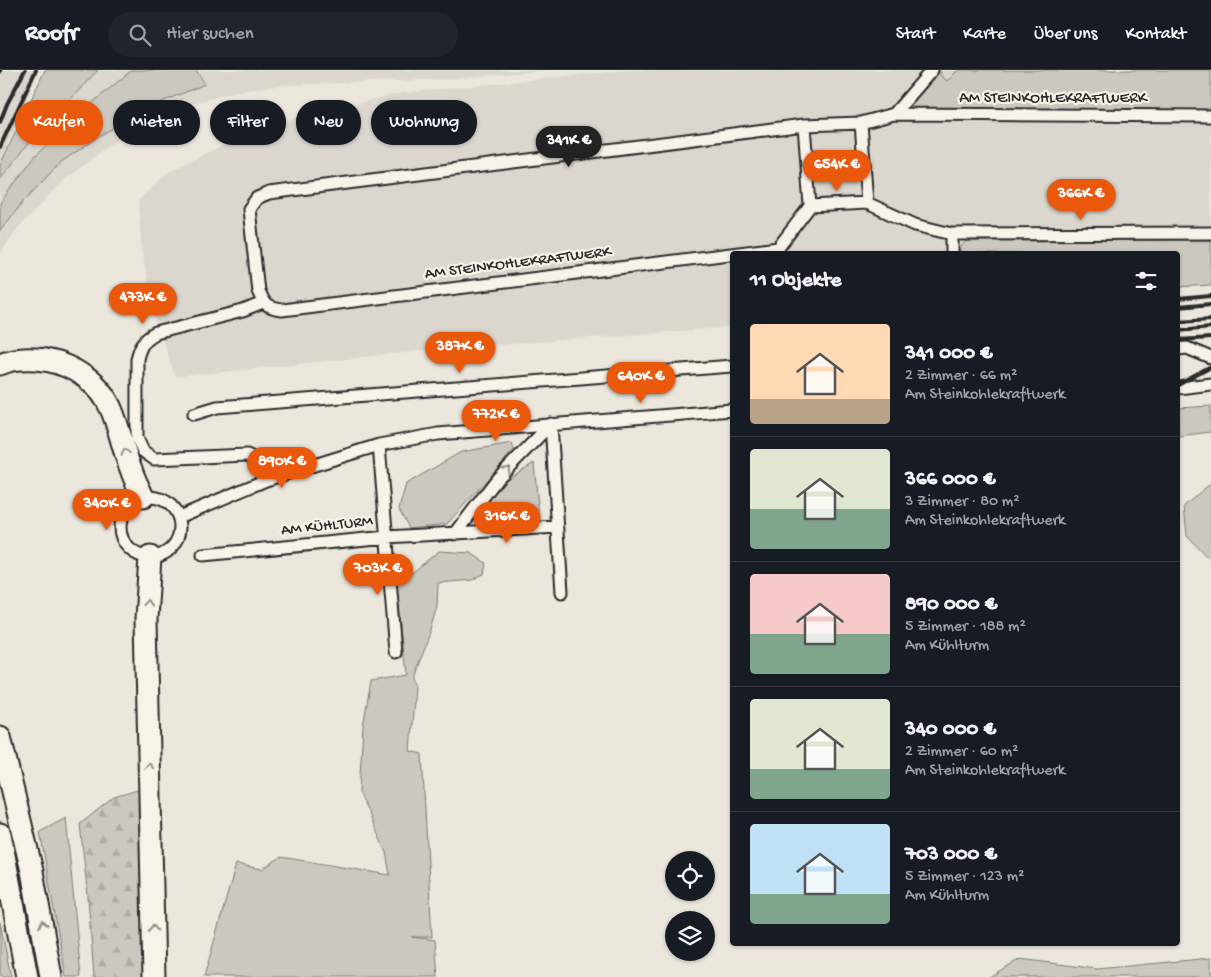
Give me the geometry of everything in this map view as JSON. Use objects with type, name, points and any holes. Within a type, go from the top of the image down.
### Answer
[{"type":"highway","points":[[0,364],[9,360],[33,358],[58,362],[80,372],[99,390],[112,410],[130,469],[143,497]]},
{"type":"highway","points":[[150,557],[146,619],[154,977]]},
{"type":"highway","points":[[0,737],[32,871],[51,977]]},
{"type":"highway","points":[[0,834],[27,977]]},
{"type":"street","points":[[894,114],[932,70]]},
{"type":"street","name":"AM STEINKOHLEKRAFTWERK","points":[[730,257],[282,310],[271,309],[263,303],[258,291],[249,209],[256,198],[268,193],[804,125],[861,123],[894,114],[1211,116]]},
{"type":"street","points":[[861,123],[867,203]]},
{"type":"street","points":[[804,125],[810,206],[867,203],[915,225],[952,234],[1211,233]]},
{"type":"street","name":"AM STEINKOHLEKRAFTWERK","points":[[779,251],[810,206]]},
{"type":"street","points":[[952,234],[952,251]]},
{"type":"street","points":[[263,303],[243,311],[156,333],[146,338],[140,347],[137,360],[137,438],[144,451],[154,459],[247,455],[259,461],[266,480]]},
{"type":"street","points":[[1180,349],[1187,348],[1211,358]]},
{"type":"street","points":[[194,414],[217,407],[730,366]]},
{"type":"street","points":[[1180,388],[1211,384]]},
{"type":"street","points":[[179,517],[266,480],[379,445],[438,434],[730,410]]},
{"type":"street","points":[[551,424],[562,592]]},
{"type":"street","points":[[455,534],[497,479],[551,424]]},
{"type":"street","points":[[379,445],[396,652]]},
{"type":"street","points":[[143,497],[161,498],[175,509],[179,517],[181,526],[180,536],[168,551],[160,556],[140,556],[124,543],[120,533],[122,514],[135,500],[143,497]]},
{"type":"street","name":"AM KÜHLTURM","points":[[202,555],[387,537],[557,527]]},
{"type":"shaded area","points":[[0,70],[39,70],[26,100],[15,100],[15,127],[0,162]]},
{"type":"shaded area","points":[[98,70],[132,70],[96,100],[70,100]]},
{"type":"shaded area","points":[[196,70],[550,70],[451,79],[284,85],[238,91],[200,102],[200,100],[166,100],[204,85]]},
{"type":"shaded area","points":[[628,70],[1211,70],[1211,240],[966,241],[960,247],[960,251],[730,251],[730,327],[421,351],[175,377],[154,314],[142,253],[138,201],[167,173],[222,145],[286,145],[286,121],[296,118],[296,145],[361,145],[361,102],[402,93]]},
{"type":"shaded area","points":[[113,128],[113,143],[63,181],[18,228],[0,254],[0,231],[23,202],[61,162],[86,145],[103,145],[103,134]]},
{"type":"shaded area","points":[[47,145],[35,156],[0,203],[0,180],[26,146]]},
{"type":"green space","points":[[45,70],[98,70],[70,100],[31,100]]},
{"type":"green space","points":[[132,70],[196,70],[205,84],[166,100],[113,100],[113,128],[103,134],[103,100],[96,100]]},
{"type":"green space","points":[[937,70],[941,72],[940,75],[947,81],[958,70],[1211,70],[1211,111],[912,111],[908,106]]},
{"type":"green space","points":[[15,133],[15,145],[27,145],[0,180],[0,165]]},
{"type":"green space","points":[[47,145],[86,145],[61,162],[23,202],[0,231],[0,203],[35,156]]},
{"type":"green space","points":[[1211,240],[1211,285],[1180,287],[1180,251],[960,251],[960,248],[966,241]]},
{"type":"green space","points":[[1211,406],[1211,432],[1180,436],[1180,408]]},
{"type":"green space","points":[[512,443],[514,450],[447,524],[409,528],[399,509],[406,484],[461,452]]},
{"type":"green space","points":[[534,463],[539,516],[474,520],[499,484]]},
{"type":"green space","points":[[1211,484],[1211,561],[1187,536],[1184,506]]},
{"type":"green space","points":[[439,551],[471,553],[486,563],[484,574],[472,580],[438,583],[437,606],[412,677],[415,686],[410,751],[422,754],[432,937],[412,937],[435,940],[438,977],[204,977],[236,864],[262,869],[281,857],[390,875],[386,852],[359,792],[363,726],[371,681],[406,675],[397,585]]},
{"type":"green space","points":[[141,789],[144,977],[94,977],[80,824],[114,797]]},
{"type":"green space","points":[[66,818],[81,977],[66,977],[40,832]]},
{"type":"green space","points":[[0,922],[11,977],[0,977]]},
{"type":"green space","points":[[1211,958],[1211,977],[989,977],[1020,959],[1097,969]]},
{"type":"railway","points":[[0,122],[25,70]]},
{"type":"railway","points":[[0,147],[36,70]]},
{"type":"railway","points":[[1180,299],[1211,296]]},
{"type":"railway","points":[[1180,307],[1211,304]]},
{"type":"railway","points":[[1180,321],[1211,319]]},
{"type":"railway","points":[[1180,330],[1211,327]]},
{"type":"railway","points":[[1180,340],[1211,338]]},
{"type":"railway","points":[[1180,384],[1211,367]]}]
